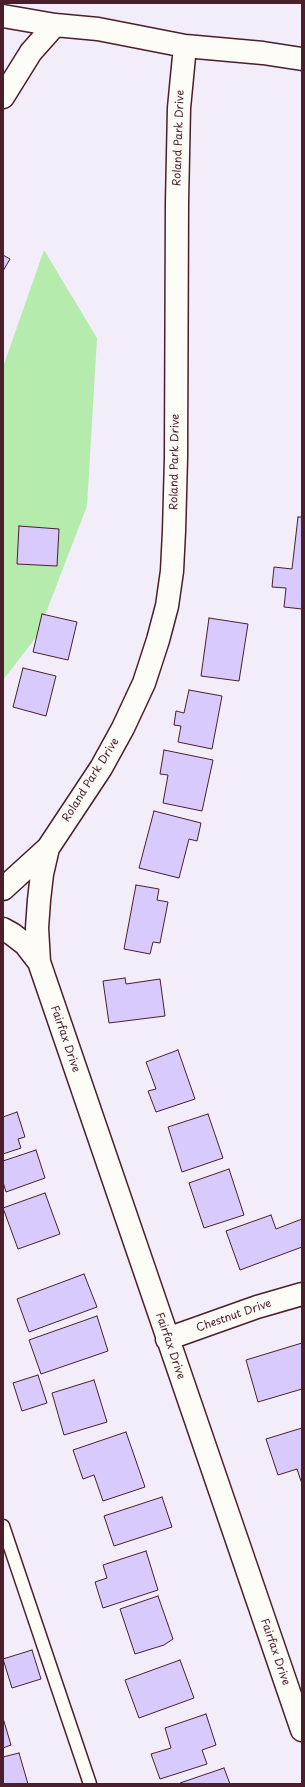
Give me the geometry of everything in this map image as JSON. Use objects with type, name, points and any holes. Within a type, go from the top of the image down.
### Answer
[{"type":"street","points":[[3,16],[54,25],[98,29],[185,46],[278,55],[302,59]]},
{"type":"street","points":[[3,97],[31,52],[54,25]]},
{"type":"street","name":"Roland Park Drive","points":[[3,889],[48,848],[101,768],[123,728],[144,683],[167,606],[172,572],[174,531],[178,186],[180,108],[185,46]]},
{"type":"street","name":"Roland Park Drive","points":[[39,962],[37,928],[39,900],[42,874],[48,848]]},
{"type":"street","points":[[3,929],[25,944],[39,962]]},
{"type":"street","name":"Fairfax Drive","points":[[39,962],[302,1730]]},
{"type":"street","name":"Chestnut Drive","points":[[167,1339],[257,1307],[302,1294]]},
{"type":"lane","points":[[3,1526],[90,1784]]},
{"type":"green space","points":[[44,250],[97,338],[87,506],[37,636],[3,680],[3,367]]},
{"type":"building","points":[[3,255],[10,259],[3,271]]},
{"type":"building","points":[[298,517],[302,517],[302,609],[284,607],[286,588],[272,587],[274,567],[292,569]]},
{"type":"building","points":[[19,526],[59,529],[57,566],[17,564]]},
{"type":"building","points":[[42,614],[77,622],[68,660],[33,652]]},
{"type":"building","points":[[209,618],[248,624],[239,681],[201,676]]},
{"type":"building","points":[[23,668],[56,676],[46,716],[13,707]]},
{"type":"building","points":[[189,690],[222,696],[212,749],[178,742],[181,726],[174,725],[176,711],[184,713]]},
{"type":"building","points":[[164,750],[213,760],[202,811],[163,803],[168,775],[160,774]]},
{"type":"building","points":[[154,811],[201,823],[197,841],[189,839],[179,878],[139,868]]},
{"type":"building","points":[[136,885],[159,889],[157,900],[168,902],[160,943],[153,942],[150,954],[124,949]]},
{"type":"building","points":[[125,978],[126,984],[160,979],[165,1016],[109,1023],[103,981]]},
{"type":"building","points":[[178,1050],[195,1099],[156,1112],[148,1091],[156,1089],[146,1062]]},
{"type":"building","points":[[17,1112],[25,1137],[18,1139],[21,1148],[3,1154],[3,1117]]},
{"type":"building","points":[[208,1114],[223,1158],[182,1172],[168,1127]]},
{"type":"building","points":[[36,1150],[45,1178],[6,1192],[3,1182],[3,1161]]},
{"type":"building","points":[[229,1169],[244,1215],[204,1228],[189,1183]]},
{"type":"building","points":[[45,1193],[60,1234],[18,1249],[3,1208]]},
{"type":"building","points":[[271,1215],[276,1229],[302,1219],[302,1247],[240,1270],[226,1231]]},
{"type":"building","points":[[84,1274],[97,1307],[29,1332],[17,1299]]},
{"type":"building","points":[[97,1316],[108,1351],[41,1374],[29,1340]]},
{"type":"building","points":[[302,1343],[302,1389],[258,1402],[246,1360]]},
{"type":"building","points":[[38,1375],[47,1403],[22,1411],[13,1383]]},
{"type":"building","points":[[94,1380],[107,1422],[64,1435],[52,1393]]},
{"type":"building","points":[[302,1428],[302,1484],[297,1469],[278,1475],[266,1439]]},
{"type":"building","points":[[126,1432],[145,1487],[103,1501],[94,1475],[83,1479],[73,1450]]},
{"type":"building","points":[[162,1497],[172,1527],[114,1546],[104,1516]]},
{"type":"building","points":[[146,1551],[158,1590],[103,1608],[95,1582],[107,1578],[103,1565]]},
{"type":"building","points":[[158,1596],[173,1639],[164,1645],[135,1654],[120,1609]]},
{"type":"building","points":[[32,1650],[41,1679],[12,1688],[3,1659]]},
{"type":"building","points":[[180,1660],[194,1698],[139,1718],[125,1680]]},
{"type":"building","points":[[206,1714],[216,1745],[202,1750],[207,1764],[160,1779],[151,1754],[171,1748],[165,1728]]},
{"type":"building","points":[[3,1718],[11,1745],[3,1748]]},
{"type":"building","points":[[19,1753],[28,1784],[3,1784],[3,1757]]},
{"type":"building","points":[[224,1768],[230,1784],[180,1784],[180,1783]]}]
